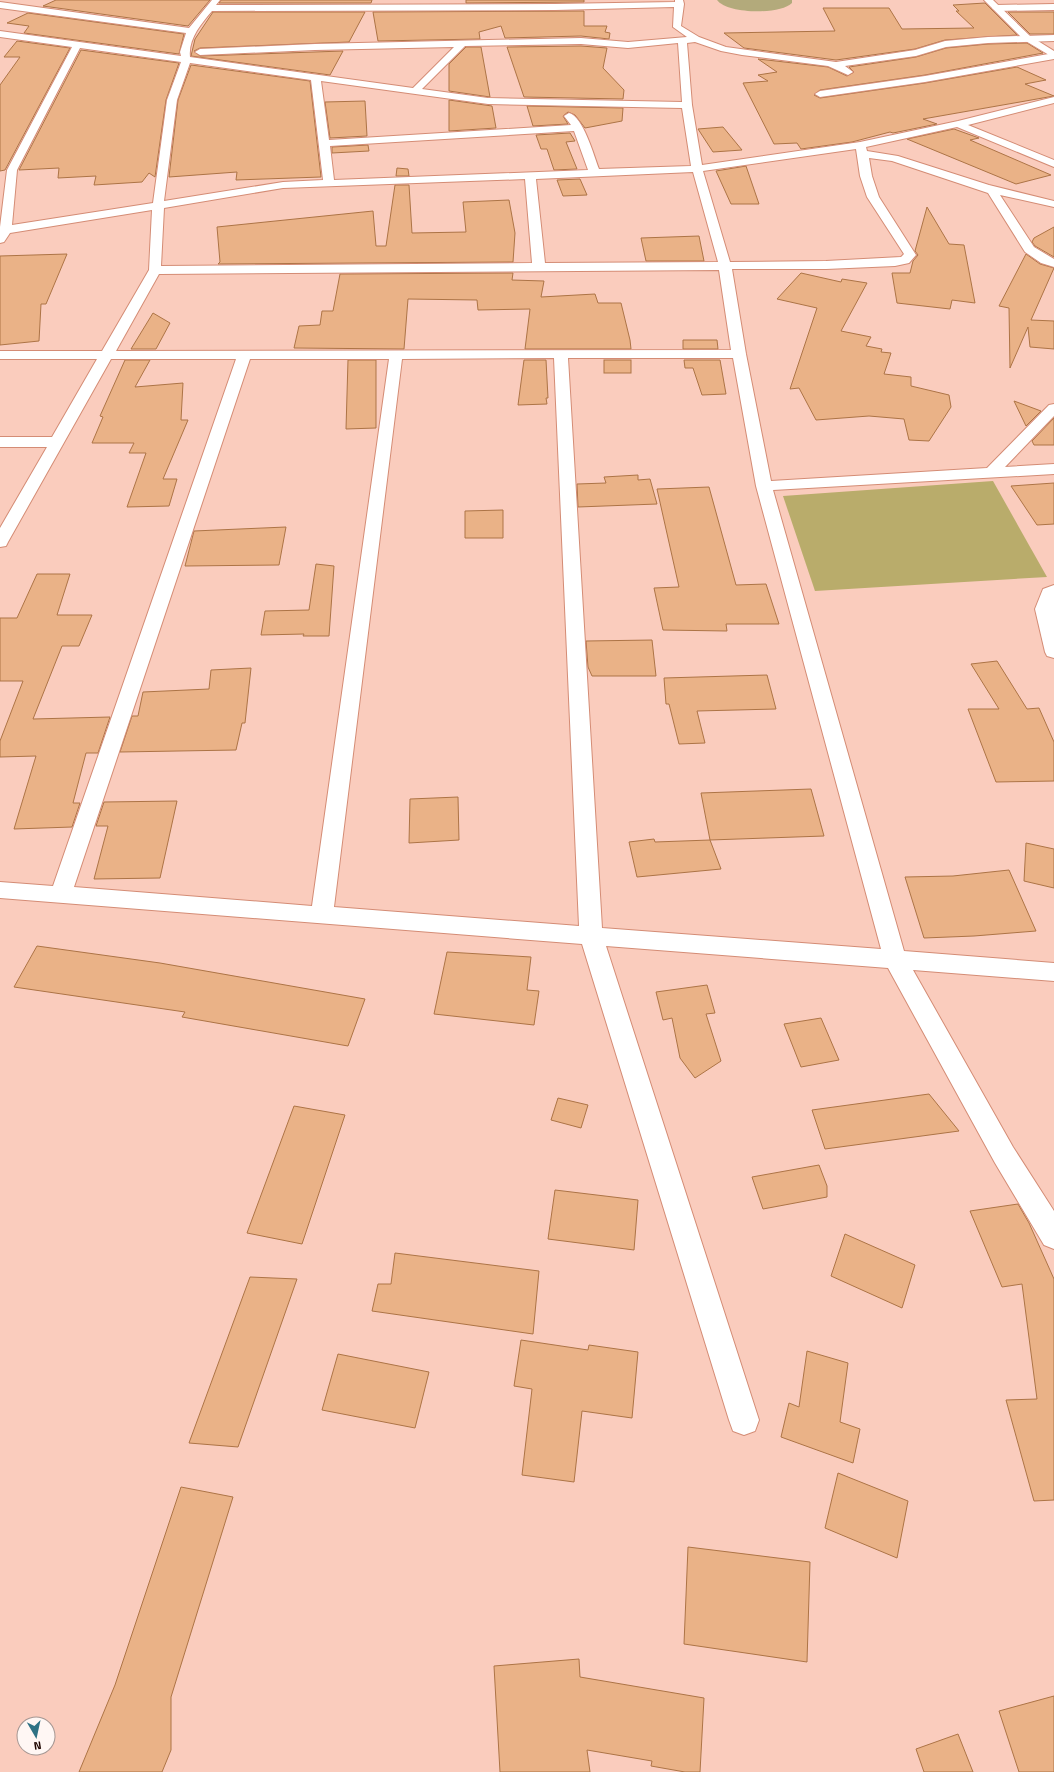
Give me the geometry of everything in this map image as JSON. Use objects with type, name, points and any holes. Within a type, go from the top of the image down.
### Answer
[{"type":"street","points":[[0,542],[154,270],[158,205],[172,100],[186,56],[191,31],[216,0]]},
{"type":"street","points":[[988,0],[1027,38],[1054,56]]},
{"type":"street","points":[[210,8],[397,3],[679,2],[685,36],[687,105],[697,169],[725,266],[739,354],[764,486],[895,960],[1004,1155],[1054,1236]]},
{"type":"street","points":[[0,5],[191,31]]},
{"type":"street","points":[[996,8],[1054,7]]},
{"type":"street","points":[[0,34],[77,45],[186,56],[316,78],[488,101],[687,105]]},
{"type":"street","points":[[650,44],[685,36]]},
{"type":"street","points":[[186,56],[463,43],[581,41],[628,45],[650,44],[685,36],[737,51],[836,65],[916,53],[945,44],[1027,38],[1054,38]]},
{"type":"street","points":[[415,91],[463,43]]},
{"type":"street","points":[[77,45],[12,170],[2,233],[158,205],[283,185],[697,169],[861,150],[1054,100]]},
{"type":"street","points":[[820,94],[925,79],[1054,56]]},
{"type":"street","points":[[836,65],[858,79],[873,86]]},
{"type":"street","points":[[316,78],[329,183]]},
{"type":"street","points":[[557,102],[578,128],[595,173]]},
{"type":"street","points":[[1025,107],[1040,112]]},
{"type":"street","points":[[958,124],[1054,164]]},
{"type":"street","points":[[325,143],[578,128]]},
{"type":"street","points":[[154,270],[826,265],[895,262],[905,260],[910,255],[873,197],[866,176],[861,150]]},
{"type":"street","points":[[861,150],[894,158],[992,191],[1029,249],[1045,260],[1054,263]]},
{"type":"street","points":[[530,175],[539,267]]},
{"type":"street","points":[[985,188],[1054,204]]},
{"type":"street","points":[[561,354],[591,936],[744,1420]]},
{"type":"street","points":[[0,355],[739,354]]},
{"type":"street","points":[[61,894],[244,355]]},
{"type":"street","points":[[322,915],[396,355]]},
{"type":"street","points":[[992,472],[1054,408]]},
{"type":"street","points":[[0,442],[57,442]]},
{"type":"street","points":[[764,486],[1054,468]]},
{"type":"street","points":[[1054,590],[1049,593],[1044,609],[1054,652]]},
{"type":"street","points":[[0,890],[1054,972]]},
{"type":"shaded area","points":[[717,0],[792,0],[792,3],[777,10],[754,11],[731,8],[723,5]]},
{"type":"shaded area","points":[[993,481],[1047,577],[815,591],[783,496]]},
{"type":"building","points":[[56,0],[210,0],[188,26],[43,6]]},
{"type":"building","points":[[221,0],[372,0],[371,3],[219,3]]},
{"type":"building","points":[[466,0],[584,0],[584,2],[466,3]]},
{"type":"building","points":[[985,3],[1017,35],[945,40],[915,49],[836,60],[744,48],[724,33],[835,31],[823,8],[889,8],[902,29],[974,28],[956,11],[959,11],[953,5]]},
{"type":"building","points":[[584,11],[584,26],[607,26],[605,32],[610,33],[609,39],[581,36],[505,38],[501,26],[479,32],[480,39],[378,41],[373,12]]},
{"type":"building","points":[[213,12],[365,12],[349,42],[200,48],[194,51],[200,56],[343,51],[330,75],[191,56],[195,39]]},
{"type":"building","points":[[1008,12],[1054,12],[1054,34],[1030,34]]},
{"type":"building","points":[[28,13],[184,34],[179,54],[24,33],[29,26],[7,23]]},
{"type":"building","points":[[17,41],[70,48],[5,170],[0,171],[0,85],[20,57],[4,57]]},
{"type":"building","points":[[1027,43],[1043,53],[925,75],[820,90],[814,95],[820,98],[925,83],[1017,67],[1046,80],[1025,84],[1054,96],[923,119],[937,124],[893,133],[890,132],[852,142],[801,149],[797,143],[774,144],[743,83],[768,81],[758,75],[777,72],[758,59],[828,67],[847,76],[854,72],[849,67],[916,57],[946,48],[988,44]]},
{"type":"building","points":[[581,46],[607,48],[603,68],[624,90],[623,99],[524,97],[507,47]]},
{"type":"building","points":[[466,47],[481,47],[490,97],[449,91],[449,64]]},
{"type":"building","points":[[81,50],[179,63],[166,100],[155,177],[149,173],[142,182],[94,185],[96,176],[58,178],[59,168],[19,170]]},
{"type":"building","points":[[191,65],[310,81],[321,177],[236,180],[237,172],[169,177],[178,100]]},
{"type":"building","points":[[449,100],[492,106],[496,128],[449,131]]},
{"type":"building","points":[[365,101],[367,136],[330,138],[325,102]]},
{"type":"building","points":[[527,106],[623,108],[622,121],[585,128],[575,115],[568,112],[563,116],[568,124],[533,126]]},
{"type":"building","points":[[723,127],[742,150],[713,152],[698,129]]},
{"type":"building","points":[[954,129],[979,138],[970,140],[1051,175],[1016,184],[907,139]]},
{"type":"building","points":[[570,133],[575,141],[566,142],[577,169],[554,170],[547,149],[541,149],[536,135]]},
{"type":"building","points":[[368,145],[369,151],[332,153],[332,147]]},
{"type":"building","points":[[746,166],[759,204],[731,204],[716,171]]},
{"type":"building","points":[[397,168],[408,169],[409,176],[396,176]]},
{"type":"building","points":[[580,179],[587,195],[563,196],[557,180]]},
{"type":"building","points":[[395,185],[409,185],[412,233],[466,232],[463,202],[509,200],[515,233],[513,262],[218,264],[220,262],[217,227],[373,211],[376,246],[386,246]]},
{"type":"building","points":[[927,207],[949,244],[964,245],[975,303],[952,300],[950,309],[897,303],[892,273],[910,273],[913,261],[918,255],[915,251]]},
{"type":"building","points":[[1054,227],[1054,257],[1035,246],[1032,242],[1034,238]]},
{"type":"building","points":[[699,236],[704,261],[646,261],[641,238]]},
{"type":"building","points":[[67,254],[46,304],[41,304],[39,341],[0,345],[0,256]]},
{"type":"building","points":[[1026,254],[1040,264],[1054,268],[1031,320],[1054,321],[1054,349],[1030,347],[1028,327],[1010,368],[1009,308],[999,306]]},
{"type":"building","points":[[513,273],[512,280],[544,281],[541,297],[595,294],[598,303],[621,303],[631,349],[525,349],[530,309],[478,310],[477,300],[408,299],[404,349],[294,348],[299,326],[320,325],[322,311],[333,311],[340,274]]},
{"type":"building","points":[[801,273],[841,282],[842,279],[867,283],[841,331],[871,337],[866,346],[882,349],[881,352],[891,353],[884,374],[911,377],[911,386],[949,395],[951,407],[929,441],[909,440],[904,419],[869,416],[816,420],[799,388],[790,389],[817,308],[777,299]]},
{"type":"building","points":[[153,313],[170,323],[156,349],[131,349]]},
{"type":"building","points":[[683,340],[717,340],[718,349],[683,349]]},
{"type":"building","points":[[125,360],[150,360],[135,387],[183,383],[181,420],[188,420],[163,479],[177,479],[169,506],[127,507],[146,453],[129,453],[134,443],[92,443],[103,417],[100,416]]},
{"type":"building","points":[[348,360],[376,360],[376,428],[346,429]]},
{"type":"building","points":[[524,360],[546,360],[547,404],[518,405]]},
{"type":"building","points":[[604,360],[631,360],[631,373],[604,373]]},
{"type":"building","points":[[684,360],[720,360],[726,394],[702,395],[693,368],[685,368]]},
{"type":"building","points":[[1014,401],[1041,411],[1026,426]]},
{"type":"building","points":[[1054,418],[1054,445],[1034,445],[1032,441]]},
{"type":"building","points":[[638,475],[638,480],[650,479],[657,504],[578,507],[577,484],[606,483],[604,477]]},
{"type":"building","points":[[1054,483],[1054,524],[1037,525],[1011,486]]},
{"type":"building","points":[[709,487],[736,585],[766,584],[779,624],[726,624],[727,631],[663,630],[654,588],[679,587],[657,489]]},
{"type":"building","points":[[503,510],[503,538],[465,538],[465,511]]},
{"type":"building","points":[[286,527],[279,565],[185,566],[194,531]]},
{"type":"building","points":[[316,564],[334,566],[329,636],[303,636],[304,634],[261,635],[265,611],[309,610]]},
{"type":"building","points":[[37,574],[70,574],[57,615],[92,615],[79,646],[62,646],[33,719],[110,717],[98,753],[86,753],[73,803],[80,803],[72,827],[14,829],[36,756],[0,757],[0,741],[23,681],[0,681],[0,618],[17,618]]},
{"type":"building","points":[[652,640],[656,676],[592,676],[588,667],[586,641]]},
{"type":"building","points":[[997,661],[1027,709],[1039,708],[1054,742],[1054,781],[996,782],[968,709],[999,709],[971,664]]},
{"type":"building","points":[[251,668],[245,723],[242,723],[236,750],[120,752],[132,716],[138,716],[143,692],[209,689],[211,670]]},
{"type":"building","points":[[767,675],[776,709],[697,711],[705,743],[679,744],[669,704],[666,704],[664,678]]},
{"type":"building","points":[[811,789],[824,836],[710,840],[701,793]]},
{"type":"building","points":[[458,797],[459,840],[409,843],[410,799]]},
{"type":"building","points":[[177,801],[160,878],[94,879],[108,826],[96,826],[104,802]]},
{"type":"building","points":[[654,839],[655,842],[710,840],[721,869],[637,877],[629,842]]},
{"type":"building","points":[[1026,843],[1054,849],[1054,888],[1024,881]]},
{"type":"building","points":[[1009,870],[1036,931],[924,938],[905,877],[953,876]]},
{"type":"building","points":[[37,946],[160,963],[365,999],[348,1046],[182,1017],[185,1012],[14,987]]},
{"type":"building","points":[[447,952],[531,957],[527,990],[539,991],[534,1025],[434,1014]]},
{"type":"building","points":[[707,985],[715,1013],[706,1014],[721,1061],[695,1078],[680,1058],[672,1018],[663,1020],[656,992]]},
{"type":"building","points":[[821,1018],[839,1060],[801,1067],[784,1024]]},
{"type":"building","points":[[929,1094],[959,1131],[825,1149],[812,1110]]},
{"type":"building","points":[[558,1098],[588,1105],[581,1128],[551,1120]]},
{"type":"building","points":[[294,1106],[345,1115],[302,1244],[247,1233]]},
{"type":"building","points":[[819,1165],[827,1186],[827,1197],[763,1209],[752,1177]]},
{"type":"building","points":[[555,1190],[638,1200],[634,1250],[548,1239]]},
{"type":"building","points":[[1018,1204],[1029,1223],[1054,1279],[1054,1500],[1034,1501],[1006,1400],[1037,1399],[1022,1284],[1002,1287],[970,1211]]},
{"type":"building","points":[[845,1234],[915,1265],[902,1308],[831,1276]]},
{"type":"building","points":[[395,1253],[539,1271],[533,1334],[372,1311],[378,1284],[391,1284]]},
{"type":"building","points":[[250,1277],[297,1279],[238,1447],[189,1443]]},
{"type":"building","points":[[521,1340],[588,1350],[589,1345],[638,1352],[632,1418],[582,1411],[574,1482],[522,1475],[532,1389],[514,1386]]},
{"type":"building","points":[[807,1351],[848,1363],[840,1422],[860,1429],[853,1463],[781,1437],[789,1403],[799,1407]]},
{"type":"building","points":[[338,1354],[429,1372],[415,1428],[322,1410]]},
{"type":"building","points":[[838,1473],[908,1501],[897,1558],[825,1528]]},
{"type":"building","points":[[181,1487],[233,1497],[171,1697],[171,1750],[162,1772],[79,1772],[115,1685]]},
{"type":"building","points":[[688,1547],[810,1562],[807,1662],[684,1644]]},
{"type":"building","points":[[579,1659],[580,1677],[704,1698],[700,1772],[685,1772],[651,1766],[652,1761],[587,1750],[590,1772],[500,1772],[494,1666]]},
{"type":"building","points":[[1054,1696],[1054,1772],[1019,1772],[999,1711]]},
{"type":"building","points":[[958,1734],[973,1772],[924,1772],[916,1749]]}]
